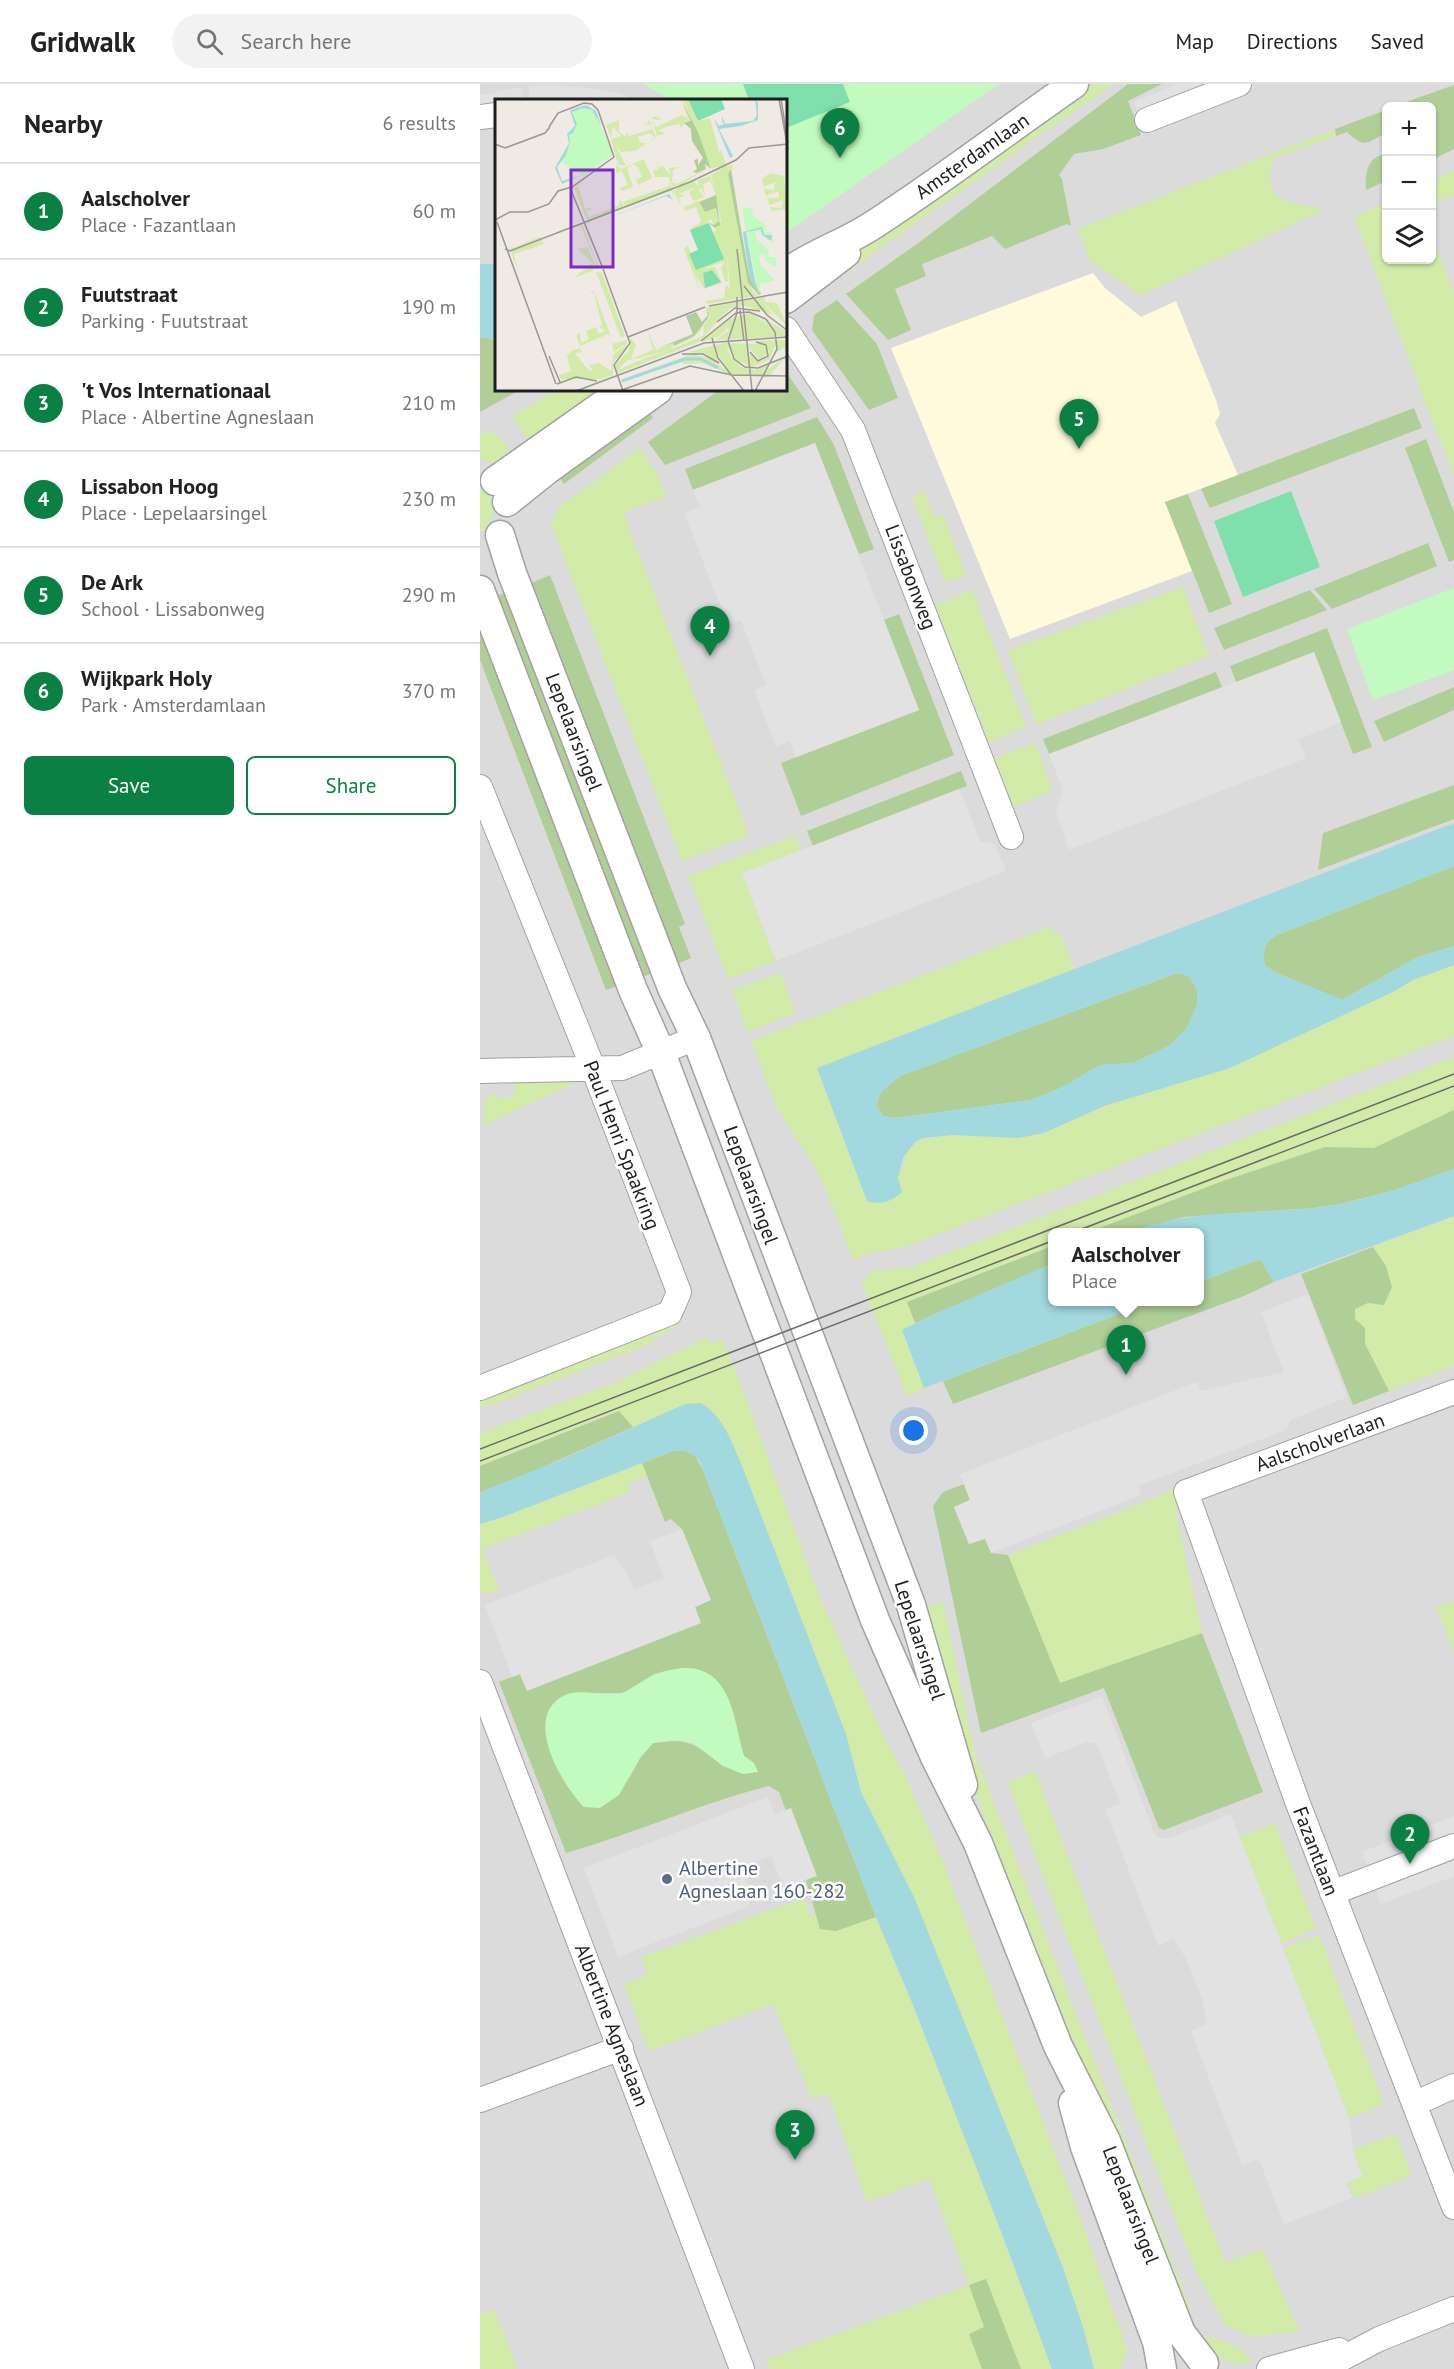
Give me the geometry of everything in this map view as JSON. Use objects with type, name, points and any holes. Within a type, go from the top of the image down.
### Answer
[{"type":"street","name":"Amsterdamlaan","points":[[788,272],[812,256],[834,248],[870,227],[1074,84]]},
{"type":"street","points":[[1147,120],[1239,84]]},
{"type":"street","points":[[480,117],[495,115]]},
{"type":"street","name":"Amsterdamlaan","points":[[788,297],[843,256],[870,227]]},
{"type":"street","name":"Lissabonweg","points":[[788,332],[842,411],[856,436],[1011,837]]},
{"type":"street","points":[[494,485],[621,392]]},
{"type":"street","points":[[494,485],[547,470],[655,392]]},
{"type":"street","points":[[490,542],[507,519],[494,485]]},
{"type":"street","name":"Lepelaarsingel","points":[[490,542],[512,573],[668,977],[696,1038],[911,1605],[953,1746],[978,1843]]},
{"type":"street","name":"Lepelaarsingel","points":[[480,590],[633,990],[661,1053],[875,1620],[934,1755],[978,1843],[1058,2046],[1106,2141],[1181,2333],[1213,2366]]},
{"type":"street","name":"Paul Henri Spaakring","points":[[480,788],[594,1068],[679,1292],[670,1313],[480,1388]]},
{"type":"street","points":[[480,1071],[622,1068],[696,1038]]},
{"type":"street","name":"Aalscholverlaan","points":[[1186,1492],[1454,1392]]},
{"type":"street","name":"Fazantlaan","points":[[1186,1492],[1297,1801],[1454,2207]]},
{"type":"street","name":"Albertine Agneslaan","points":[[480,1682],[742,2369]]},
{"type":"street","points":[[1332,1893],[1454,1846]]},
{"type":"street","name":"Lepelaarsingel","points":[[1058,2046],[1085,2147],[1155,2336],[1162,2369]]},
{"type":"street","points":[[480,2100],[621,2048]]},
{"type":"street","points":[[1414,2104],[1454,2086]]},
{"type":"street","points":[[1322,2369],[1379,2339],[1454,2309]]},
{"type":"street","points":[[1269,2369],[1379,2339]]},
{"type":"street","points":[[1174,2369],[1189,2363],[1213,2366]]},
{"type":"shaded area","points":[[480,84],[1454,84],[1454,2369],[480,2369]]},
{"type":"shaded area","points":[[1177,84],[1222,84],[1140,115],[1134,102]]},
{"type":"shaded area","points":[[556,85],[603,90],[620,93],[632,99],[530,99],[529,86]]},
{"type":"shaded area","points":[[521,87],[523,99],[495,99],[495,105],[480,109],[480,95]]},
{"type":"shaded area","points":[[1093,273],[1105,288],[1141,317],[1176,301],[1216,400],[1220,414],[1215,423],[1238,475],[1165,502],[1192,571],[1010,639],[891,348]]},
{"type":"shaded area","points":[[815,443],[919,710],[796,757],[790,741],[776,746],[754,690],[766,685],[741,620],[728,625],[684,513],[700,507],[693,490]]},
{"type":"shaded area","points":[[1314,652],[1341,722],[1298,740],[1306,758],[1069,850],[1056,811],[1063,790],[1049,754]]},
{"type":"shaded area","points":[[959,789],[980,841],[995,844],[1006,871],[776,961],[742,873]]},
{"type":"shaded area","points":[[1308,1294],[1347,1397],[1291,1420],[1286,1430],[1138,1486],[1141,1495],[991,1553],[985,1539],[969,1544],[954,1507],[970,1500],[960,1474],[1197,1382],[1201,1391],[1284,1372],[1261,1312]]},
{"type":"shaded area","points":[[682,1529],[711,1600],[695,1607],[701,1623],[527,1691],[520,1674],[512,1677],[485,1605],[614,1555],[627,1573],[634,1589],[664,1579],[650,1541]]},
{"type":"shaded area","points":[[1102,1696],[1154,1833],[1158,1837],[1167,1839],[1231,1814],[1349,2118],[1353,2150],[1362,2176],[1346,2183],[1352,2198],[1284,2224],[1259,2159],[1242,2165],[1191,2031],[1207,2024],[1202,1998],[1187,1961],[1174,1939],[1158,1946],[1105,1809],[1120,1803],[1098,1748],[1096,1744],[1087,1742],[1045,1758],[1031,1723]]},
{"type":"shaded area","name":"Albertine Agneslaan 160-282","points":[[768,1797],[775,1814],[791,1808],[817,1876],[784,1888],[771,1856],[741,1867],[747,1884],[749,1906],[618,1957],[584,1868]]},
{"type":"shaded area","points":[[1454,1816],[1454,1876],[1381,1904],[1362,1852]]},
{"type":"green space","points":[[644,84],[999,84],[788,232],[788,99],[669,99]]},
{"type":"green space","points":[[743,84],[843,84],[850,102],[788,127],[788,99],[749,99]]},
{"type":"green space","points":[[1094,84],[1113,84],[822,289],[839,267],[862,248]]},
{"type":"green space","points":[[1128,84],[1162,84],[1128,101],[1141,135],[1103,149],[1074,154],[1059,175],[1062,179],[1071,226],[1067,224],[1005,249],[992,236],[922,264],[926,276],[895,289],[911,330],[888,340],[846,294],[921,241]]},
{"type":"green space","points":[[1454,85],[1454,149],[1436,158],[1436,102],[1406,102]]},
{"type":"green space","points":[[1382,111],[1382,135],[1366,143],[1358,141],[1347,132],[1336,136],[1335,129]]},
{"type":"green space","points":[[1335,129],[1336,136],[1274,158],[1271,166],[1270,181],[1277,196],[1289,202],[1323,210],[1144,294],[1139,294],[1089,260],[1078,229]]},
{"type":"green space","points":[[1382,155],[1382,183],[1366,190],[1368,167]]},
{"type":"green space","points":[[1454,170],[1454,195],[1436,202],[1436,179]]},
{"type":"green space","points":[[1382,204],[1382,264],[1436,264],[1436,247],[1454,292],[1454,477],[1354,217]]},
{"type":"green space","points":[[837,300],[877,344],[898,398],[869,410],[812,330],[814,315]]},
{"type":"green space","points":[[480,337],[495,340],[495,392],[516,392],[480,412]]},
{"type":"green space","points":[[788,375],[811,408],[665,465],[648,442],[716,392],[788,392]]},
{"type":"green space","points":[[553,392],[606,392],[531,444],[512,416]]},
{"type":"green space","points":[[1414,408],[1422,428],[1210,508],[1201,489]]},
{"type":"green space","points":[[650,413],[653,418],[564,484],[556,473]]},
{"type":"green space","points":[[817,417],[834,445],[874,549],[859,554],[815,443],[693,490],[685,469]]},
{"type":"green space","points":[[493,432],[499,436],[513,455],[496,463],[480,460],[480,433]]},
{"type":"green space","points":[[1426,439],[1454,512],[1454,560],[1449,562],[1405,448]]},
{"type":"green space","points":[[640,448],[654,469],[667,496],[623,513],[749,835],[682,861],[551,524],[559,507]]},
{"type":"green space","points":[[480,488],[489,498],[493,510],[490,522],[480,532]]},
{"type":"green space","points":[[1291,491],[1320,567],[1243,597],[1214,521]]},
{"type":"green space","points":[[925,492],[934,517],[943,514],[966,575],[945,583],[912,497]]},
{"type":"green space","points":[[1188,494],[1232,604],[1209,613],[1165,502]]},
{"type":"green space","points":[[1428,543],[1437,566],[1332,609],[1314,589]]},
{"type":"green space","points":[[550,575],[685,924],[679,927],[691,958],[672,966],[526,585]]},
{"type":"green space","points":[[1183,587],[1209,656],[1036,725],[1008,650]]},
{"type":"green space","points":[[1454,588],[1454,670],[1373,700],[1347,629]]},
{"type":"green space","points":[[512,590],[659,971],[636,979],[489,599]]},
{"type":"green space","points":[[972,590],[1026,727],[989,742],[935,605]]},
{"type":"green space","points":[[1310,590],[1327,610],[1224,650],[1214,628]]},
{"type":"green space","points":[[480,613],[624,984],[606,990],[480,660]]},
{"type":"green space","points":[[899,614],[954,755],[801,816],[781,763],[919,710],[884,620]]},
{"type":"green space","points":[[1327,628],[1372,747],[1353,754],[1314,652],[1236,682],[1230,666]]},
{"type":"green space","points":[[1216,672],[1222,687],[1049,754],[1043,739]]},
{"type":"green space","points":[[1454,687],[1454,710],[1384,742],[1374,721]]},
{"type":"green space","points":[[1035,743],[1053,791],[1012,807],[994,758]]},
{"type":"green space","points":[[961,771],[967,786],[813,846],[807,831]]},
{"type":"green space","points":[[1454,785],[1454,819],[1318,870],[1323,833]]},
{"type":"green space","points":[[796,835],[801,850],[742,873],[776,961],[728,979],[688,876]]},
{"type":"green space","points":[[1454,866],[1454,946],[1416,958],[1342,1000],[1274,972],[1265,965],[1265,947],[1273,937]]},
{"type":"green space","points":[[1051,926],[1055,935],[1060,933],[1074,969],[817,1068],[898,1178],[907,1150],[923,1138],[954,1135],[1018,1138],[1044,1133],[1104,1106],[1164,1086],[1395,991],[1413,980],[1454,965],[1454,1036],[908,1246],[871,1253],[853,1260],[820,1176],[776,1106],[751,1041]]},
{"type":"green space","points":[[781,973],[796,1013],[747,1032],[732,990]]},
{"type":"green space","points":[[1177,973],[1187,975],[1197,990],[1197,1005],[1187,1028],[1169,1046],[1133,1063],[1102,1065],[1061,1088],[1031,1100],[895,1118],[883,1116],[876,1105],[881,1092],[900,1076]]},
{"type":"green space","points":[[1454,1057],[1454,1110],[1374,1148],[1325,1147],[1223,1181],[1100,1228],[1048,1228],[1048,1248],[907,1302],[915,1323],[902,1330],[924,1388],[907,1397],[861,1281],[873,1271],[912,1267]]},
{"type":"green space","points":[[515,1076],[578,1081],[483,1126],[486,1095],[495,1094],[496,1098],[515,1097]]},
{"type":"green space","points":[[1454,1110],[1454,1169],[1393,1191],[1313,1208],[1184,1217],[1144,1228],[1100,1228],[1223,1181],[1325,1147],[1374,1148]]},
{"type":"green space","points":[[1454,1216],[1454,1366],[1389,1391],[1365,1344],[1365,1328],[1355,1319],[1355,1309],[1368,1302],[1386,1266],[1373,1247]]},
{"type":"green space","points":[[1373,1247],[1386,1266],[1392,1287],[1384,1305],[1368,1303],[1355,1309],[1355,1319],[1365,1328],[1365,1344],[1389,1391],[1353,1405],[1301,1274]]},
{"type":"green space","points":[[1048,1248],[1048,1266],[915,1323],[907,1302]]},
{"type":"green space","points":[[1260,1259],[1274,1282],[1244,1296],[953,1404],[943,1381],[1140,1306],[1204,1306],[1204,1280]]},
{"type":"green space","points":[[675,1319],[679,1325],[643,1347],[480,1409],[480,1395]]},
{"type":"green space","points":[[708,1337],[712,1343],[722,1340],[735,1369],[819,1595],[883,1735],[907,1779],[940,1855],[1083,2225],[1128,2352],[1120,2369],[1094,2369],[1083,2327],[1062,2265],[914,1897],[861,1792],[846,1734],[729,1437],[685,1404],[633,1427],[618,1411],[480,1466],[480,1433],[617,1382]]},
{"type":"green space","points":[[619,1411],[633,1427],[516,1479],[480,1492],[480,1466]]},
{"type":"green space","points":[[684,1450],[695,1456],[703,1470],[876,1917],[836,1931],[820,1929],[786,1811],[779,1792],[769,1786],[566,1853],[499,1682],[520,1674],[527,1690],[710,1600],[682,1529],[671,1519],[665,1522],[642,1463],[673,1451]],"holes":[[[656,1673],[739,1740],[744,1756],[754,1763],[723,1766],[691,1744],[676,1741],[653,1743],[640,1758],[629,1778],[581,1693],[623,1693]]]},
{"type":"green space","points":[[642,1463],[648,1476],[628,1483],[630,1492],[483,1549],[499,1591],[480,1595],[480,1524]]},
{"type":"green space","points":[[964,1484],[970,1500],[954,1507],[969,1544],[985,1538],[991,1553],[1008,1555],[1060,1683],[1202,1633],[1263,1792],[1164,1830],[1159,1828],[1104,1688],[981,1733],[933,1506],[943,1492]]},
{"type":"green space","points":[[1182,1485],[1176,1501],[1177,1517],[1202,1633],[1060,1683],[1008,1555],[1150,1500]]},
{"type":"green space","points":[[943,1601],[975,1754],[1190,2307],[1180,2311],[970,1781],[919,1610]]},
{"type":"green space","points":[[1454,1601],[1454,1652],[1436,1608]]},
{"type":"green space","points":[[681,1668],[700,1670],[720,1684],[731,1707],[744,1756],[754,1763],[758,1772],[743,1774],[723,1766],[694,1743],[676,1740],[653,1743],[640,1758],[619,1795],[600,1808],[584,1807],[566,1783],[550,1752],[546,1735],[546,1720],[551,1706],[570,1693],[622,1693],[657,1674]]},
{"type":"green space","points":[[1035,1771],[1225,2262],[1263,2249],[1299,2331],[1250,2337],[1224,2324],[1195,2269],[1007,1782]]},
{"type":"green space","points":[[1275,1823],[1316,1929],[1281,1943],[1240,1837]]},
{"type":"green space","points":[[804,1898],[811,1917],[816,1915],[820,1929],[836,1931],[876,1917],[967,2142],[1052,2369],[1021,2369],[986,2279],[970,2285],[984,2328],[969,2334],[982,2369],[769,2369],[766,2360],[969,2285],[929,2178],[867,2202],[828,2094],[811,2098],[774,2006],[771,2005],[649,2051],[624,1984],[647,1975],[641,1957]]},
{"type":"green space","points":[[1319,1935],[1384,2104],[1349,2118],[1283,1948]]},
{"type":"green space","points":[[1396,2134],[1412,2176],[1355,2198],[1348,2182],[1362,2176],[1353,2150]]},
{"type":"green space","points":[[986,2279],[1021,2369],[982,2369],[969,2334],[984,2327],[969,2285]]},
{"type":"green space","points":[[494,2309],[517,2367],[513,2369],[480,2369],[480,2315]]},
{"type":"green space","points":[[1198,2336],[1213,2338],[1235,2346],[1252,2362],[1236,2363],[1221,2358],[1214,2354]]},
{"type":"water","points":[[480,264],[495,264],[495,340],[480,337]]},
{"type":"water","points":[[1454,823],[1454,866],[1277,935],[1269,940],[1264,956],[1265,965],[1274,972],[1342,1000],[1416,958],[1454,946],[1454,965],[1413,980],[1395,991],[1230,1068],[1104,1106],[1044,1133],[1018,1138],[953,1135],[923,1138],[915,1142],[903,1158],[898,1178],[902,1192],[890,1200],[881,1203],[867,1201],[817,1068]],"holes":[[[1177,973],[1187,975],[1197,990],[1197,1005],[1187,1028],[1169,1046],[1133,1063],[1102,1065],[1061,1088],[1031,1100],[895,1118],[883,1116],[876,1105],[881,1092],[900,1076]]]},
{"type":"water","points":[[1454,1169],[1454,1216],[1274,1282],[1260,1259],[1204,1280],[1204,1228],[1143,1228],[1197,1216],[1331,1206],[1419,1182]]},
{"type":"water","points":[[1048,1266],[1048,1306],[1139,1306],[924,1388],[902,1330]]},
{"type":"water","points":[[701,1403],[720,1421],[740,1461],[846,1734],[861,1792],[914,1897],[1062,2265],[1083,2327],[1094,2369],[1052,2369],[1002,2234],[913,2005],[876,1917],[700,1462],[688,1452],[673,1451],[480,1524],[480,1492],[558,1461],[685,1404]]},
{"type":"tram line","points":[[1054,1228],[1454,1074]]},
{"type":"tram line","points":[[1084,1228],[1454,1086]]},
{"type":"tram line","points":[[480,1449],[1048,1230]]},
{"type":"tram line","points":[[480,1461],[1048,1243]]},
{"type":"place","name":"Wijkpark Holy","points":[[840,158]]},
{"type":"place","name":"De Ark","points":[[1079,449]]},
{"type":"place","name":"Lissabon Hoog","points":[[710,656]]},
{"type":"place","name":"Aalscholver","points":[[1126,1375]]},
{"type":"place","name":"Fuutstraat","points":[[1410,1864]]},
{"type":"place","name":"Albertine Agneslaan 160-282","points":[[667,1879]]},
{"type":"place","name":"'t Vos Internationaal","points":[[795,2160]]}]
